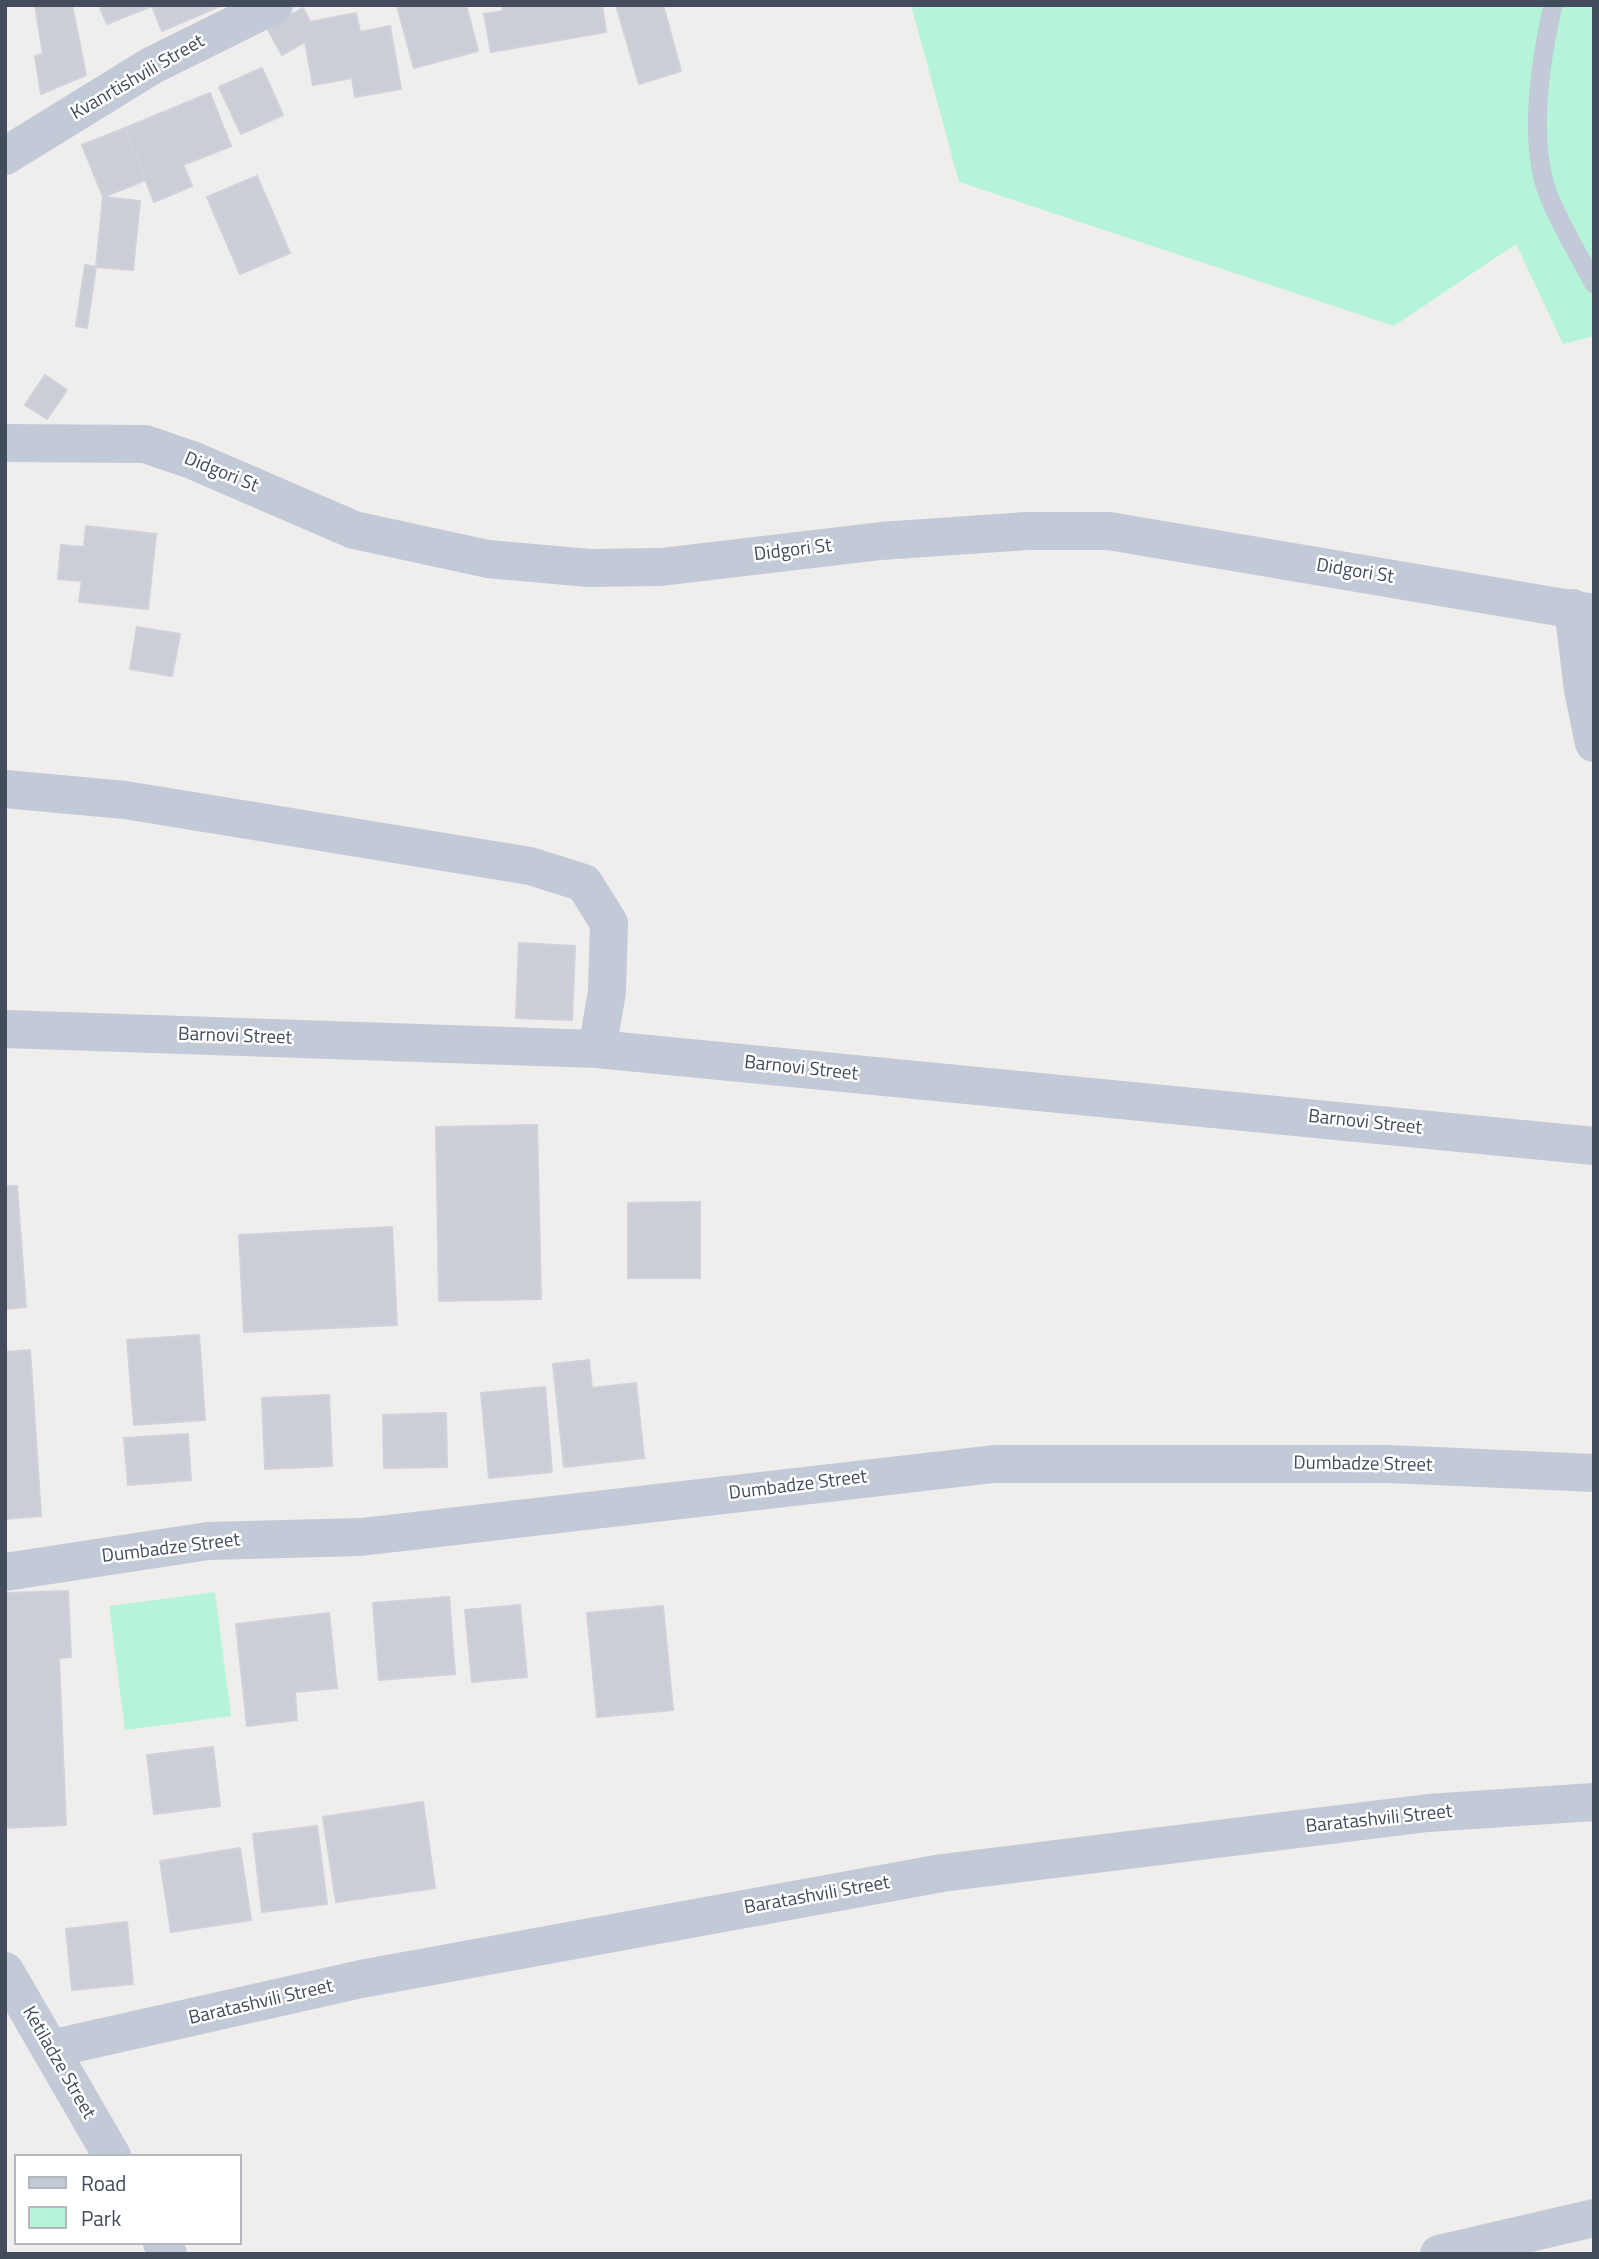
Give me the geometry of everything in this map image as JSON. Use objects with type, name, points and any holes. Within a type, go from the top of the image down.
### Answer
[{"type":"street","name":"Kvanrtishvili Street","points":[[5,156],[151,66],[274,5]]},
{"type":"street","name":"Didgori St","points":[[5,443],[145,444],[192,460],[354,530],[488,559],[589,568],[661,567],[881,541],[1027,531],[1109,531],[1583,610]]},
{"type":"street","points":[[1583,610],[1583,690],[1594,743]]},
{"type":"street","points":[[5,789],[152,804],[530,866],[584,883],[609,923],[607,992],[597,1049]]},
{"type":"street","name":"Barnovi Street","points":[[5,1029],[597,1049],[1594,1146]]},
{"type":"street","name":"Dumbadze Street","points":[[5,1572],[208,1541],[361,1537],[994,1464],[1389,1464],[1594,1473]]},
{"type":"street","name":"Baratashvili Street","points":[[50,2049],[361,1979],[942,1873],[1427,1814],[1594,1802]]},
{"type":"street","name":"Ketiladze Street","points":[[5,1971],[111,2154]]},
{"type":"street","points":[[1439,2254],[1594,2218]]},
{"type":"lane","points":[[1553,5],[1542,53],[1538,113],[1544,183],[1594,284]]},
{"type":"green space","points":[[911,5],[1594,5],[1594,336],[1563,344],[1516,244],[1394,326],[959,182]]},
{"type":"green space","points":[[215,1592],[231,1716],[125,1730],[109,1606]]},
{"type":"building","points":[[35,5],[72,5],[86,75],[41,94],[35,56],[43,54]]},
{"type":"building","points":[[99,5],[222,5],[162,31],[152,6],[107,24]]},
{"type":"building","points":[[466,5],[478,51],[414,68],[397,6]]},
{"type":"building","points":[[502,5],[602,5],[606,32],[491,52],[484,14],[503,11]]},
{"type":"building","points":[[616,5],[663,5],[681,71],[639,84]]},
{"type":"building","points":[[303,8],[310,22],[356,13],[360,32],[390,26],[401,89],[355,97],[352,78],[313,85],[305,42],[282,55],[267,28]]},
{"type":"building","points":[[262,68],[283,115],[241,134],[219,87]]},
{"type":"building","points":[[210,93],[231,146],[183,165],[192,186],[154,202],[125,128]]},
{"type":"building","points":[[125,128],[146,180],[103,197],[82,145]]},
{"type":"building","points":[[257,176],[290,253],[240,274],[207,197]]},
{"type":"building","points":[[103,197],[140,201],[133,270],[96,267]]},
{"type":"building","points":[[85,265],[96,267],[87,328],[76,326]]},
{"type":"building","points":[[45,375],[67,390],[47,419],[25,405]]},
{"type":"building","points":[[86,526],[156,534],[148,609],[79,602],[82,581],[58,579],[61,545],[84,547]]},
{"type":"building","points":[[137,627],[180,634],[172,676],[130,669]]},
{"type":"building","points":[[519,943],[575,946],[572,1020],[516,1018]]},
{"type":"building","points":[[537,1125],[541,1299],[439,1301],[436,1127]]},
{"type":"building","points":[[5,1186],[17,1186],[26,1307],[5,1309]]},
{"type":"building","points":[[700,1202],[700,1278],[628,1278],[628,1203]]},
{"type":"building","points":[[392,1227],[397,1325],[244,1332],[239,1235]]},
{"type":"building","points":[[199,1335],[205,1420],[134,1425],[127,1340]]},
{"type":"building","points":[[30,1350],[41,1516],[5,1519],[5,1352]]},
{"type":"building","points":[[589,1360],[592,1388],[636,1383],[644,1458],[564,1467],[553,1364]]},
{"type":"building","points":[[545,1387],[552,1472],[489,1478],[481,1393]]},
{"type":"building","points":[[329,1395],[332,1466],[265,1469],[262,1398]]},
{"type":"building","points":[[446,1413],[447,1467],[384,1468],[383,1415]]},
{"type":"building","points":[[188,1434],[191,1480],[128,1485],[124,1438]]},
{"type":"building","points":[[68,1591],[71,1657],[59,1658],[66,1825],[5,1828],[5,1593]]},
{"type":"building","points":[[449,1597],[455,1674],[379,1680],[373,1603]]},
{"type":"building","points":[[520,1605],[527,1677],[472,1682],[465,1610]]},
{"type":"building","points":[[663,1606],[673,1710],[597,1717],[587,1613]]},
{"type":"building","points":[[329,1613],[337,1688],[295,1692],[297,1720],[247,1726],[236,1624]]},
{"type":"building","points":[[213,1747],[220,1806],[154,1814],[147,1755]]},
{"type":"building","points":[[423,1802],[435,1888],[336,1902],[323,1817]]},
{"type":"building","points":[[317,1826],[327,1904],[262,1912],[253,1834]]},
{"type":"building","points":[[240,1848],[251,1920],[171,1932],[160,1861]]},
{"type":"building","points":[[127,1922],[133,1984],[72,1990],[66,1929]]}]
